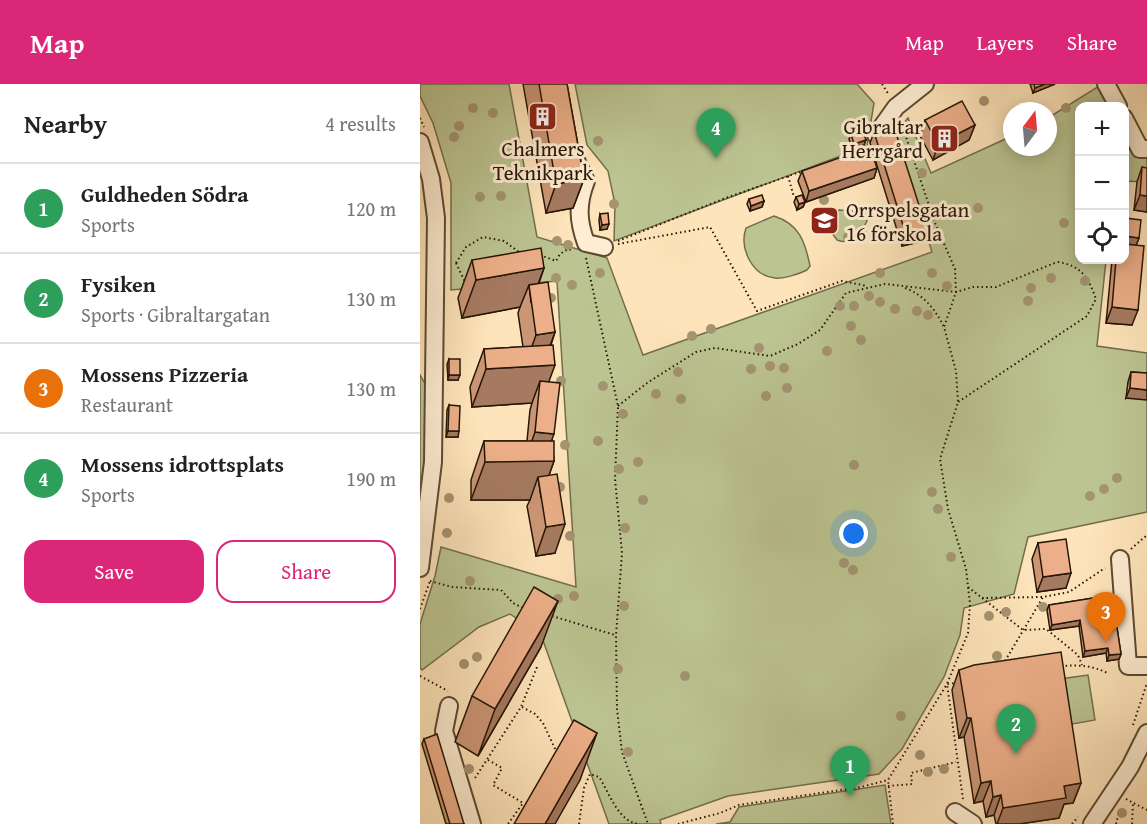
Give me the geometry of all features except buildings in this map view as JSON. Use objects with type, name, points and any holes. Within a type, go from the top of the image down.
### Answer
[{"type":"street","points":[[876,135],[896,107],[925,84]]},
{"type":"street","points":[[1106,84],[1116,102]]},
{"type":"street","points":[[1129,127],[1136,143]]},
{"type":"street","points":[[571,136],[574,157],[586,181],[578,201],[580,228],[585,242],[604,247]]},
{"type":"street","points":[[420,142],[431,179],[436,218],[433,462],[422,538],[425,575]]},
{"type":"street","points":[[1120,559],[1128,666],[1147,666]]},
{"type":"street","points":[[449,706],[444,731],[472,824]]},
{"type":"street","points":[[1085,820],[1130,767],[1147,733]]},
{"type":"street","points":[[959,807],[973,824]]},
{"type":"path","points":[[882,84],[896,107],[935,223],[955,269],[956,292],[944,327]]},
{"type":"path","points":[[604,247],[723,199],[810,169]]},
{"type":"path","points":[[788,176],[795,197]]},
{"type":"path","points":[[604,247],[710,227],[757,311],[842,281],[870,286]]},
{"type":"path","points":[[468,287],[456,263],[466,247],[483,237],[504,241],[522,255]]},
{"type":"path","points":[[532,258],[543,254],[556,261],[560,254],[568,249],[575,252],[585,242]]},
{"type":"path","points":[[585,242],[586,257],[618,406],[614,460],[622,553],[615,682],[622,752],[648,824]]},
{"type":"path","points":[[618,406],[646,383],[696,352],[715,348],[770,356],[798,344],[820,330],[846,292],[885,284],[956,292],[974,287],[996,287],[1057,262],[1081,270],[1096,299],[1087,316],[958,402]]},
{"type":"path","points":[[893,824],[888,780],[947,684],[968,633],[970,604],[966,569],[948,509],[940,459],[958,402],[956,371],[944,327],[937,313],[918,293],[900,285]]},
{"type":"path","points":[[982,598],[1043,597],[1069,592],[1120,559],[1147,535]]},
{"type":"path","points":[[425,575],[452,587],[495,588],[506,593],[518,606],[525,609]]},
{"type":"path","points":[[968,587],[1023,630],[1046,629],[1078,656],[1082,665]]},
{"type":"path","points":[[1002,667],[1043,597]]},
{"type":"path","points":[[551,616],[616,635]]},
{"type":"path","points":[[1056,666],[1082,665],[1107,673]]},
{"type":"path","points":[[471,784],[521,707],[537,667]]},
{"type":"path","points":[[420,676],[424,678]]},
{"type":"path","points":[[947,684],[957,683]]},
{"type":"path","points":[[1130,734],[1147,683]]},
{"type":"path","points":[[947,684],[957,762],[959,807]]},
{"type":"path","points":[[521,707],[535,714],[543,723],[559,759]]},
{"type":"path","points":[[488,760],[502,768],[493,785],[523,803],[508,824]]},
{"type":"path","points":[[888,786],[912,784],[911,773],[957,762]]},
{"type":"path","points":[[584,773],[599,777],[618,812],[634,824],[640,824]]},
{"type":"path","points":[[579,824],[584,788],[590,774]]},
{"type":"path","points":[[678,824],[720,813],[739,805],[861,787],[888,780]]},
{"type":"path","points":[[1124,798],[1147,810]]},
{"type":"path","points":[[1132,824],[1133,804]]},
{"type":"path","points":[[1072,824],[1085,820]]},
{"type":"green space","points":[[420,84],[509,84],[537,237],[607,258],[643,355],[932,252],[895,134],[908,118],[931,173],[1003,140],[1003,156],[1057,156],[1057,112],[1099,86],[1105,102],[1075,102],[1075,264],[1106,264],[1097,346],[1147,353],[1147,512],[1028,537],[1014,594],[964,608],[960,635],[944,677],[902,749],[879,774],[728,796],[660,820],[661,824],[609,824],[541,635],[510,614],[479,627],[422,670],[420,668],[420,624],[435,576],[441,547],[576,587],[557,281],[451,290],[451,183],[433,123],[420,96]]},
{"type":"green space","points":[[575,84],[857,84],[874,103],[867,146],[614,241],[615,204],[608,171],[587,145]]},
{"type":"green space","points":[[1129,149],[1138,157],[1147,158],[1147,182],[1129,181]]},
{"type":"green space","points":[[839,210],[863,212],[867,221],[852,240],[837,240],[826,225],[829,215]]},
{"type":"green space","points":[[774,216],[783,219],[800,235],[810,266],[807,270],[783,278],[775,278],[760,272],[749,260],[744,244],[746,228]]},
{"type":"green space","points":[[420,375],[427,387],[426,463],[420,490]]},
{"type":"green space","points":[[1088,675],[1095,720],[1067,725],[1060,679]]},
{"type":"green space","points":[[885,785],[891,824],[716,824],[730,822],[739,807]]},
{"type":"place","name":"Chalmers Teknikpark","points":[[543,117]]},
{"type":"place","name":"Gibraltar Herrgård","points":[[944,138]]},
{"type":"place","name":"Mossens idrottsplats","points":[[716,158]]},
{"type":"place","name":"Orrspelsgatan 16 förskola","points":[[825,221]]},
{"type":"place","name":"Mossens Pizzeria","points":[[1106,642]]},
{"type":"place","name":"Fysiken","points":[[1016,754]]},
{"type":"place","name":"Guldheden Södra","points":[[850,796]]}]
